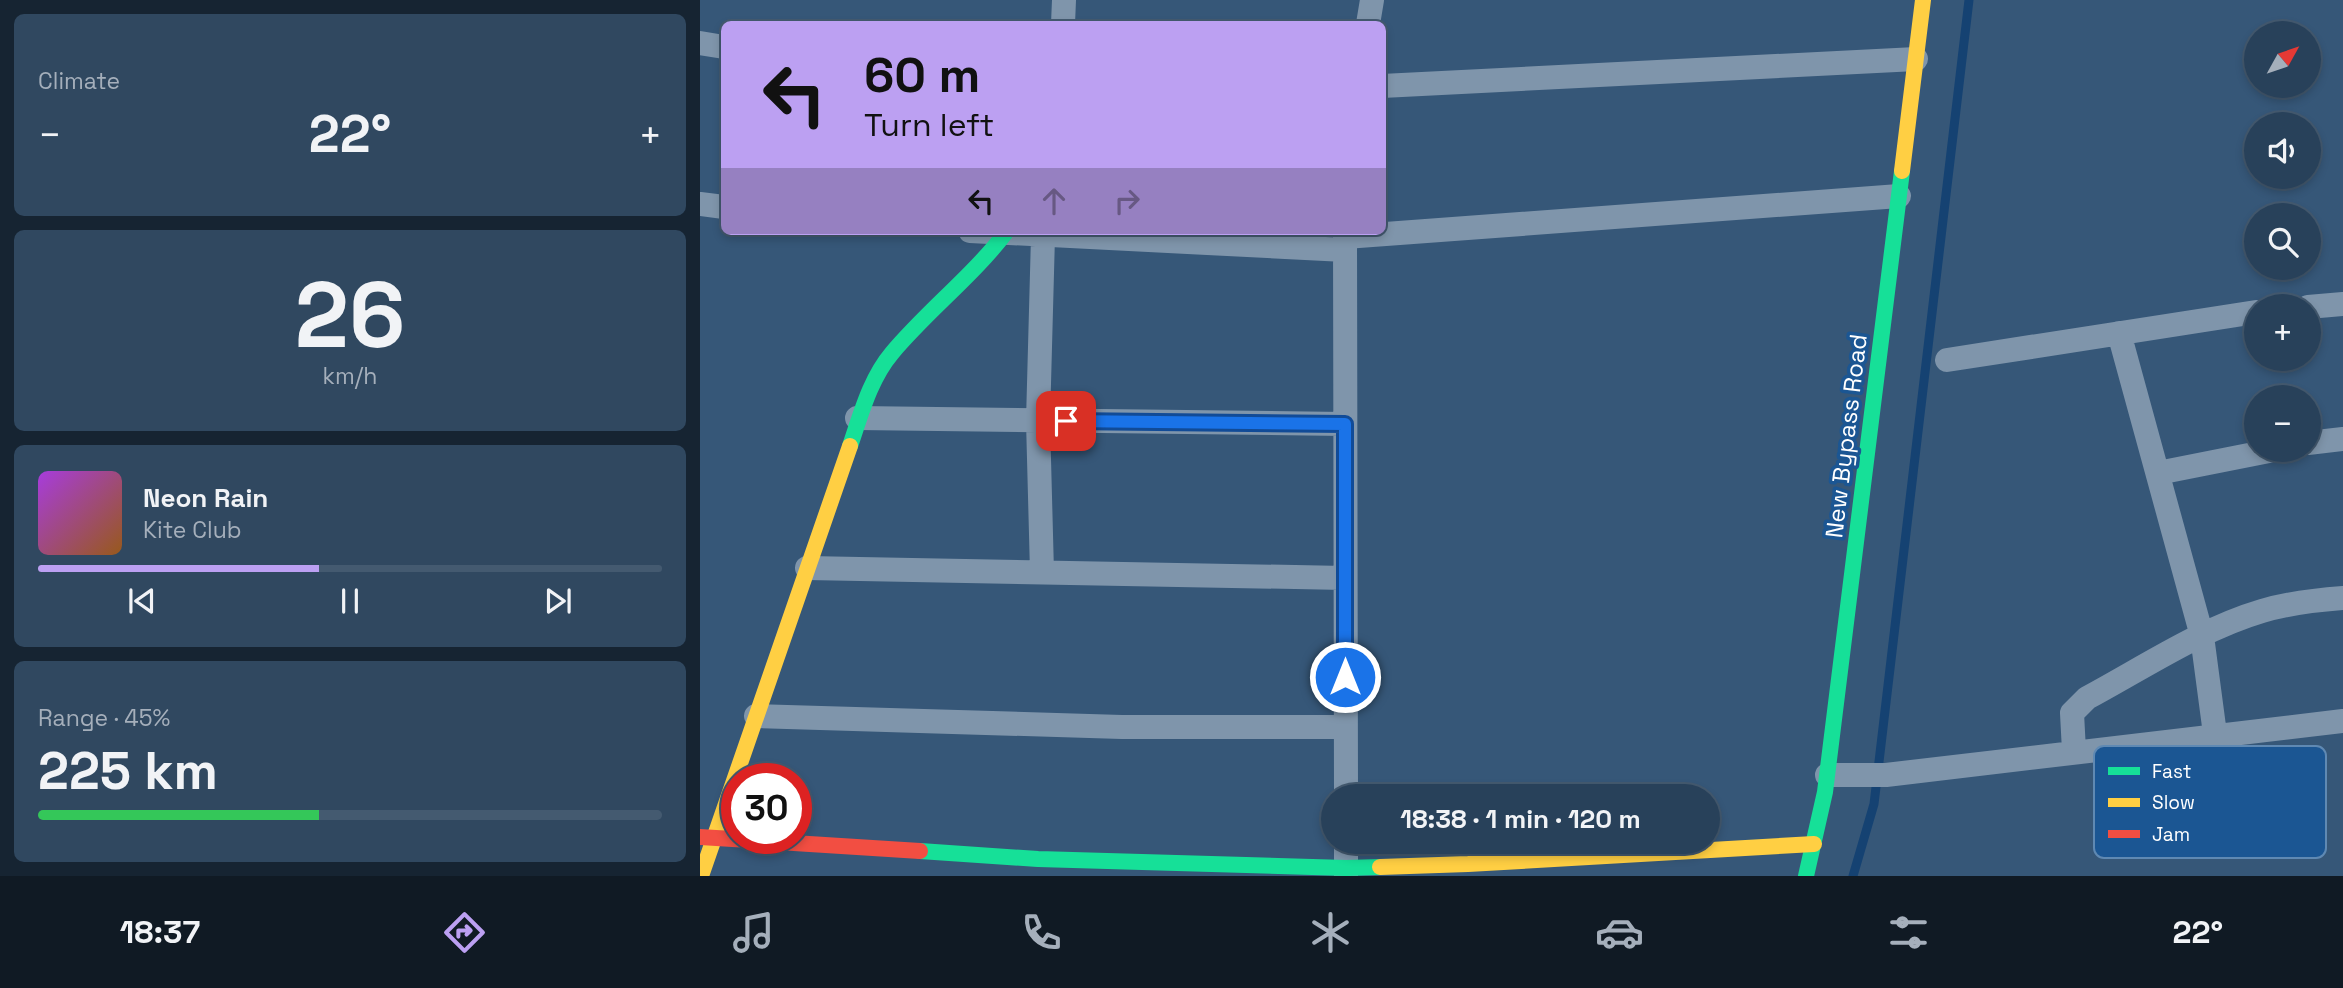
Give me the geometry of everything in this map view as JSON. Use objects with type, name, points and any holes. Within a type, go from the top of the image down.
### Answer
[{"type":"street","points":[[1062,21],[1064,0]]},
{"type":"street","points":[[1368,21],[1372,0]]},
{"type":"street","name":"New Bypass Road","points":[[1806,876],[1827,775],[1923,0]]},
{"type":"street","points":[[700,44],[721,47]]},
{"type":"street","points":[[1386,86],[1916,59]]},
{"type":"street","points":[[1031,235],[1345,239],[1899,197]]},
{"type":"street","points":[[700,204],[721,206]]},
{"type":"street","points":[[701,876],[707,838],[756,716],[870,387],[891,354],[986,259],[1004,235]]},
{"type":"street","points":[[1042,572],[1038,421],[1043,236]]},
{"type":"street","points":[[1345,239],[1346,784]]},
{"type":"street","points":[[2321,306],[2343,304]]},
{"type":"street","points":[[1947,360],[2244,315]]},
{"type":"street","points":[[2119,333],[2202,636],[2215,734]]},
{"type":"street","points":[[858,418],[1345,424]]},
{"type":"street","points":[[2321,442],[2343,439]]},
{"type":"street","points":[[2158,473],[2244,456]]},
{"type":"street","points":[[807,568],[1345,578]]},
{"type":"street","points":[[2074,751],[2071,723],[2073,713],[2087,698],[2202,636],[2262,611],[2288,604],[2343,598]]},
{"type":"street","points":[[756,716],[1122,727],[1345,727]]},
{"type":"street","points":[[2115,746],[2343,720]]},
{"type":"street","points":[[1827,775],[1886,775],[2094,749]]},
{"type":"street","points":[[707,838],[1088,868],[1346,872],[1814,845]]},
{"type":"street","points":[[1346,854],[1346,872]]},
{"type":"waterway","points":[[1853,876],[1874,804],[1969,0]]},
{"type":"traffic: fast","points":[[1806,876],[1825,792],[1902,171]]},
{"type":"traffic: fast","points":[[850,446],[867,397],[884,363],[1004,235]]},
{"type":"traffic: fast","points":[[920,851],[1038,859],[1380,867]]},
{"type":"traffic: slow","points":[[1902,171],[1923,0]]},
{"type":"traffic: slow","points":[[701,876],[850,446]]},
{"type":"traffic: slow","points":[[1380,867],[1814,844]]},
{"type":"traffic: jam","points":[[700,837],[920,851]]},
{"type":"route","points":[[1066,421],[1345,424],[1345,677]]}]
